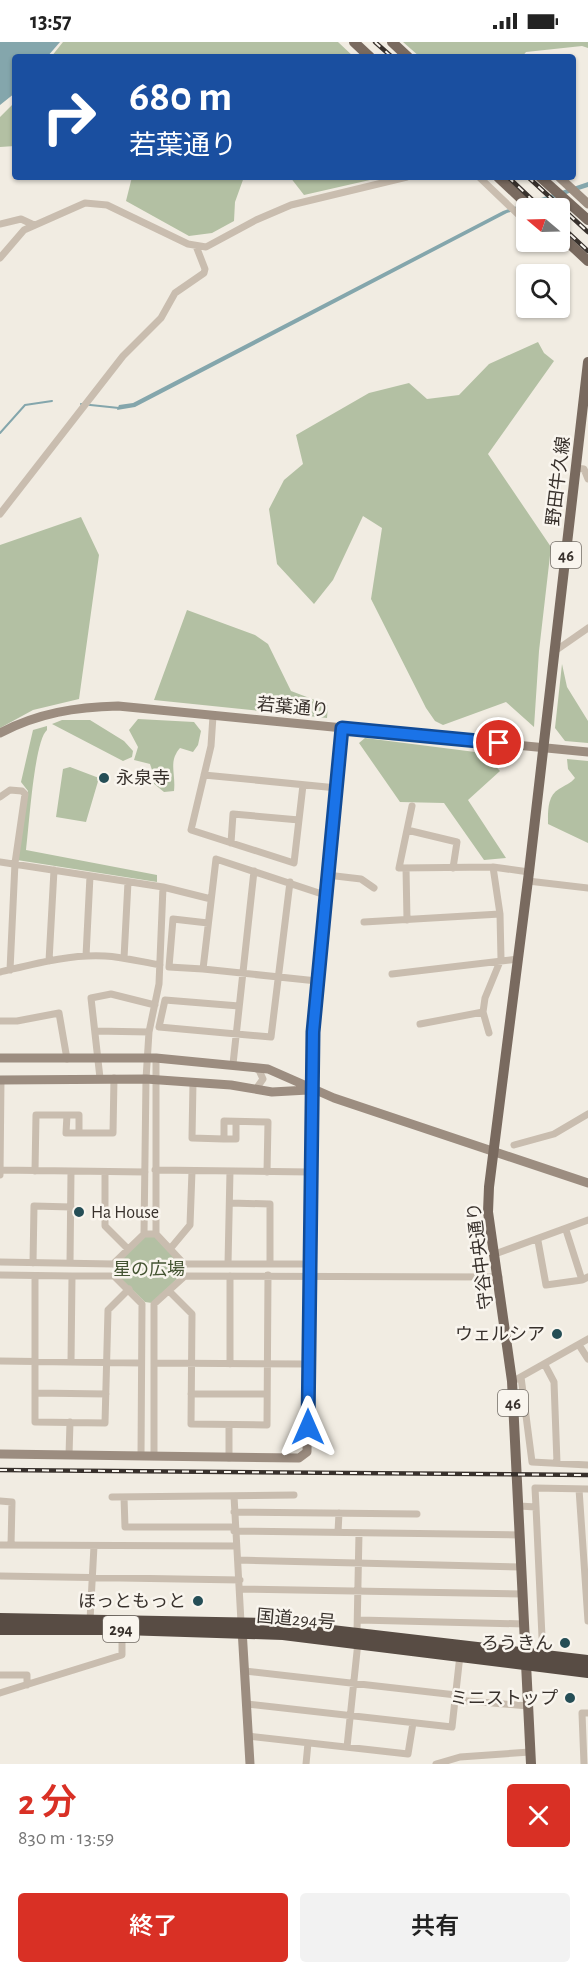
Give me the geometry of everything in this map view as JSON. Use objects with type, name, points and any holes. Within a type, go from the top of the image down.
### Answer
[{"type":"highway","name":"国道294号","points":[[0,1619],[90,1620],[358,1631],[526,1659],[588,1672]]},
{"type":"highway","name":"国道294号","points":[[0,1629],[242,1627]]},
{"type":"highway","name":"国道294号","points":[[358,1631],[460,1655],[588,1661]]},
{"type":"main road","points":[[354,42],[367,54]]},
{"type":"main road","points":[[392,42],[405,54]]},
{"type":"main road","points":[[501,180],[520,198]]},
{"type":"main road","points":[[543,180],[588,220]]},
{"type":"main road","points":[[570,244],[588,261]]},
{"type":"main road","name":"野田牛久線","points":[[544,747],[588,362]]},
{"type":"main road","name":"守谷中央通り","points":[[531,1764],[520,1535],[517,1379],[488,1212],[544,747]]},
{"type":"street","points":[[0,258],[24,230],[72,206],[96,203],[128,213],[196,246],[213,245],[256,220],[299,202],[394,180]]},
{"type":"street","points":[[482,180],[516,212]]},
{"type":"street","points":[[561,180],[588,204]]},
{"type":"street","points":[[0,224],[21,219],[34,225]]},
{"type":"street","points":[[0,514],[135,343],[161,318],[176,293],[204,273],[205,269],[196,246]]},
{"type":"street","points":[[576,468],[584,469],[588,479]]},
{"type":"street","points":[[555,651],[588,627]]},
{"type":"street","name":"若葉通り","points":[[0,733],[51,712],[79,707],[118,706],[588,752]]},
{"type":"street","points":[[213,716],[204,775],[191,830],[294,863],[303,784]]},
{"type":"street","points":[[0,1454],[229,1458],[303,1456],[308,1448],[311,1090],[317,981],[342,728]]},
{"type":"street","points":[[204,775],[337,788]]},
{"type":"street","points":[[0,797],[10,790],[22,790],[25,794],[15,863],[10,970]]},
{"type":"street","points":[[412,806],[399,868],[493,867],[529,877],[588,888]]},
{"type":"street","points":[[231,843],[233,814],[299,820]]},
{"type":"street","points":[[407,830],[458,842],[453,868]]},
{"type":"street","points":[[202,969],[216,859],[326,895]]},
{"type":"street","points":[[0,862],[163,887],[211,899]]},
{"type":"street","points":[[489,1033],[483,1012],[485,998],[501,959],[500,914],[493,867]]},
{"type":"street","points":[[405,868],[407,920]]},
{"type":"street","points":[[49,961],[54,870]]},
{"type":"street","points":[[233,1064],[254,871]]},
{"type":"street","points":[[327,875],[361,879],[374,888]]},
{"type":"street","points":[[86,956],[90,876]]},
{"type":"street","points":[[124,958],[128,882]]},
{"type":"street","points":[[239,1006],[165,1000],[159,1027],[271,1037],[290,882]]},
{"type":"street","points":[[163,887],[160,965],[149,1032],[157,1079],[156,1234],[184,1264],[310,1264]]},
{"type":"street","points":[[364,922],[500,914]]},
{"type":"street","points":[[208,923],[173,919],[169,966],[317,981]]},
{"type":"street","points":[[0,972],[49,961],[86,956],[124,958],[160,965]]},
{"type":"street","points":[[392,974],[501,959],[518,959]]},
{"type":"street","points":[[100,1078],[91,998],[111,994],[155,1005]]},
{"type":"street","points":[[420,1024],[483,1012]]},
{"type":"street","points":[[0,1021],[17,1021],[59,1013],[67,1059]]},
{"type":"street","points":[[95,1030],[149,1032]]},
{"type":"street","points":[[0,1058],[152,1058],[258,1068],[280,1074],[311,1090],[588,1183]]},
{"type":"street","points":[[144,1234],[146,1079],[152,1058]]},
{"type":"street","points":[[256,1089],[263,1079],[258,1068]]},
{"type":"street","points":[[67,1115],[66,1132],[113,1133],[114,1078]]},
{"type":"street","points":[[0,1175],[0,1080],[157,1079],[272,1092],[311,1090]]},
{"type":"street","points":[[193,1082],[192,1138],[236,1139],[236,1122]]},
{"type":"street","points":[[514,1145],[554,1134],[588,1114]]},
{"type":"street","points":[[35,1171],[36,1115],[79,1115],[79,1133]]},
{"type":"street","points":[[224,1139],[224,1121],[268,1122],[267,1172]]},
{"type":"street","points":[[0,1170],[145,1172]]},
{"type":"street","points":[[155,1170],[310,1172]]},
{"type":"street","points":[[70,1263],[71,1171]]},
{"type":"street","points":[[170,1249],[190,1225],[192,1171]]},
{"type":"street","points":[[228,1264],[230,1171]]},
{"type":"street","points":[[105,1172],[105,1226],[128,1249]]},
{"type":"street","points":[[230,1203],[270,1204],[270,1264]]},
{"type":"street","points":[[33,1263],[34,1206],[71,1207]]},
{"type":"street","points":[[495,1254],[566,1230],[588,1220]]},
{"type":"street","points":[[538,1240],[546,1285],[585,1278],[566,1230]]},
{"type":"street","points":[[0,1262],[113,1264],[144,1234],[156,1234]]},
{"type":"street","points":[[0,1275],[114,1276],[142,1304],[141,1456]]},
{"type":"street","points":[[169,1291],[192,1314],[191,1424],[267,1425],[268,1275]]},
{"type":"street","points":[[35,1276],[35,1422],[105,1423],[108,1310],[129,1289]]},
{"type":"street","points":[[71,1362],[72,1276]]},
{"type":"street","points":[[154,1456],[154,1304],[185,1276],[499,1277]]},
{"type":"street","points":[[230,1276],[230,1364]]},
{"type":"street","points":[[588,1339],[517,1379],[532,1462],[588,1465]]},
{"type":"street","points":[[579,1345],[588,1359]]},
{"type":"street","points":[[0,1361],[141,1363]]},
{"type":"street","points":[[154,1363],[308,1364]]},
{"type":"street","points":[[545,1365],[554,1382],[557,1463]]},
{"type":"street","points":[[35,1393],[106,1394]]},
{"type":"street","points":[[191,1394],[267,1394]]},
{"type":"street","points":[[69,1455],[70,1422]]},
{"type":"street","points":[[229,1425],[229,1458]]},
{"type":"street","points":[[542,1637],[535,1488],[588,1489]]},
{"type":"street","points":[[579,1489],[588,1621]]},
{"type":"street","points":[[112,1497],[294,1495]]},
{"type":"street","points":[[234,1496],[234,1529],[240,1580],[250,1764]]},
{"type":"street","points":[[124,1497],[125,1527],[520,1535]]},
{"type":"street","points":[[0,1501],[12,1502],[11,1545]]},
{"type":"street","points":[[519,1506],[536,1507]]},
{"type":"street","points":[[234,1512],[417,1514]]},
{"type":"street","points":[[338,1532],[339,1513]]},
{"type":"street","points":[[347,1747],[358,1631],[359,1533]]},
{"type":"street","points":[[0,1545],[236,1546]]},
{"type":"street","points":[[90,1620],[94,1546]]},
{"type":"street","points":[[238,1560],[522,1567]]},
{"type":"street","points":[[0,1576],[240,1580]]},
{"type":"street","points":[[240,1589],[523,1594]]},
{"type":"street","points":[[358,1631],[525,1624]]},
{"type":"street","points":[[0,1693],[122,1655],[122,1629]]},
{"type":"street","points":[[247,1704],[452,1727],[460,1655]]},
{"type":"street","points":[[245,1671],[528,1706]]},
{"type":"street","points":[[0,1675],[27,1675],[27,1685]]},
{"type":"street","points":[[584,1764],[586,1751],[582,1713],[588,1713]]},
{"type":"street","points":[[248,1736],[408,1754],[413,1723]]},
{"type":"street","points":[[306,1764],[308,1743]]},
{"type":"street","points":[[436,1764],[460,1757],[530,1752]]},
{"type":"green space","points":[[63,42],[338,42],[351,54],[53,54]]},
{"type":"green space","points":[[403,42],[588,42],[588,48],[582,46],[524,54],[417,54]]},
{"type":"green space","points":[[12,105],[12,146],[0,147],[0,117]]},
{"type":"green space","points":[[131,180],[243,180],[235,202],[234,221],[212,233],[189,236],[126,201]]},
{"type":"green space","points":[[292,180],[370,180],[304,195]]},
{"type":"green space","points":[[538,342],[544,353],[554,361],[488,454],[551,547],[539,651],[534,727],[506,702],[443,725],[435,721],[426,708],[371,599],[382,528],[363,516],[333,580],[314,604],[277,564],[269,509],[284,480],[303,464],[296,435],[369,393],[409,383],[427,399],[459,395],[489,364]]},
{"type":"green space","points":[[81,517],[99,555],[79,699],[33,710],[0,728],[0,545]]},
{"type":"green space","points":[[187,610],[255,635],[268,644],[291,691],[328,705],[327,718],[154,700]]},
{"type":"green space","points":[[562,664],[567,687],[588,721],[588,743],[565,741],[555,728]]},
{"type":"green space","points":[[138,719],[194,722],[201,731],[198,745],[193,752],[180,748],[176,753],[173,763],[174,791],[164,792],[147,778],[153,773],[150,764],[134,760],[138,747],[129,730]]},
{"type":"green space","points":[[62,720],[90,720],[124,741],[133,751],[132,757],[123,761],[52,724]]},
{"type":"green space","points":[[47,726],[35,767],[26,850],[157,875],[157,882],[17,860],[28,791],[21,782],[33,730]]},
{"type":"green space","points":[[365,738],[483,753],[500,771],[468,800],[506,858],[484,860],[444,803],[400,802],[359,743]]},
{"type":"green space","points":[[567,759],[588,761],[588,843],[548,824],[552,796],[575,778],[568,769]]},
{"type":"green space","points":[[70,767],[99,778],[86,822],[56,817],[63,769]]},
{"type":"green space","name":"星の広場","points":[[145,1236],[155,1237],[183,1267],[183,1273],[152,1303],[145,1302],[115,1273],[115,1265]]},
{"type":"water","points":[[0,42],[60,42],[50,54],[12,54],[12,95],[0,105]]},
{"type":"water","points":[[588,182],[588,187],[554,198],[541,198]]},
{"type":"water","points":[[516,207],[516,210],[135,407],[117,410],[119,405],[133,403],[503,211]]},
{"type":"waterway","points":[[0,433],[25,405],[52,401]]},
{"type":"waterway","points":[[81,404],[119,408]]},
{"type":"railway","points":[[375,42],[389,54]]},
{"type":"railway","points":[[511,180],[530,198]]},
{"type":"railway","points":[[531,180],[588,232]]},
{"type":"railway","points":[[570,234],[588,251]]},
{"type":"railway","points":[[0,1470],[588,1475]]},
{"type":"place","name":"永泉寺","points":[[104,778]]},
{"type":"place","name":"Ha House","points":[[79,1212]]},
{"type":"place","name":"ウェルシア","points":[[557,1334]]},
{"type":"place","name":"ほっともっと","points":[[198,1601]]},
{"type":"place","name":"ろうきん","points":[[565,1643]]},
{"type":"place","name":"ミニストップ","points":[[570,1698]]},
{"type":"route","points":[[308,1427],[313,1032],[342,728],[499,743]]}]
